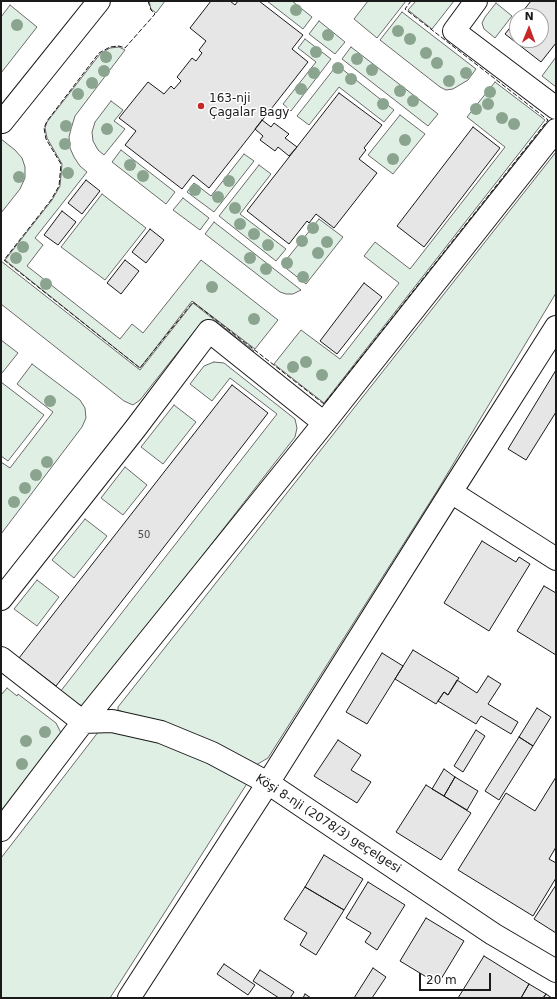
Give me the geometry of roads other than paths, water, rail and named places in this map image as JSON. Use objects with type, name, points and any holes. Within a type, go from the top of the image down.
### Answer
[{"type":"street","points":[[2,122],[100,1]]},
{"type":"street","points":[[476,1],[454,31],[556,108]]},
{"type":"street","points":[[1,830],[83,722],[324,423],[556,130]]},
{"type":"street","points":[[129,998],[268,783],[556,327]]},
{"type":"street","points":[[1,599],[135,429],[209,331],[324,423]]},
{"type":"street","points":[[451,492],[556,558]]},
{"type":"street","points":[[1,658],[83,722]]},
{"type":"street","name":"Köşi 8-nji (2078/3) geçelgesi","points":[[83,722],[112,721],[161,732],[212,753],[268,783],[493,934],[556,971]]},
{"type":"place","name":"163-nji Çagalar Bagy","points":[[201,106]]}]
